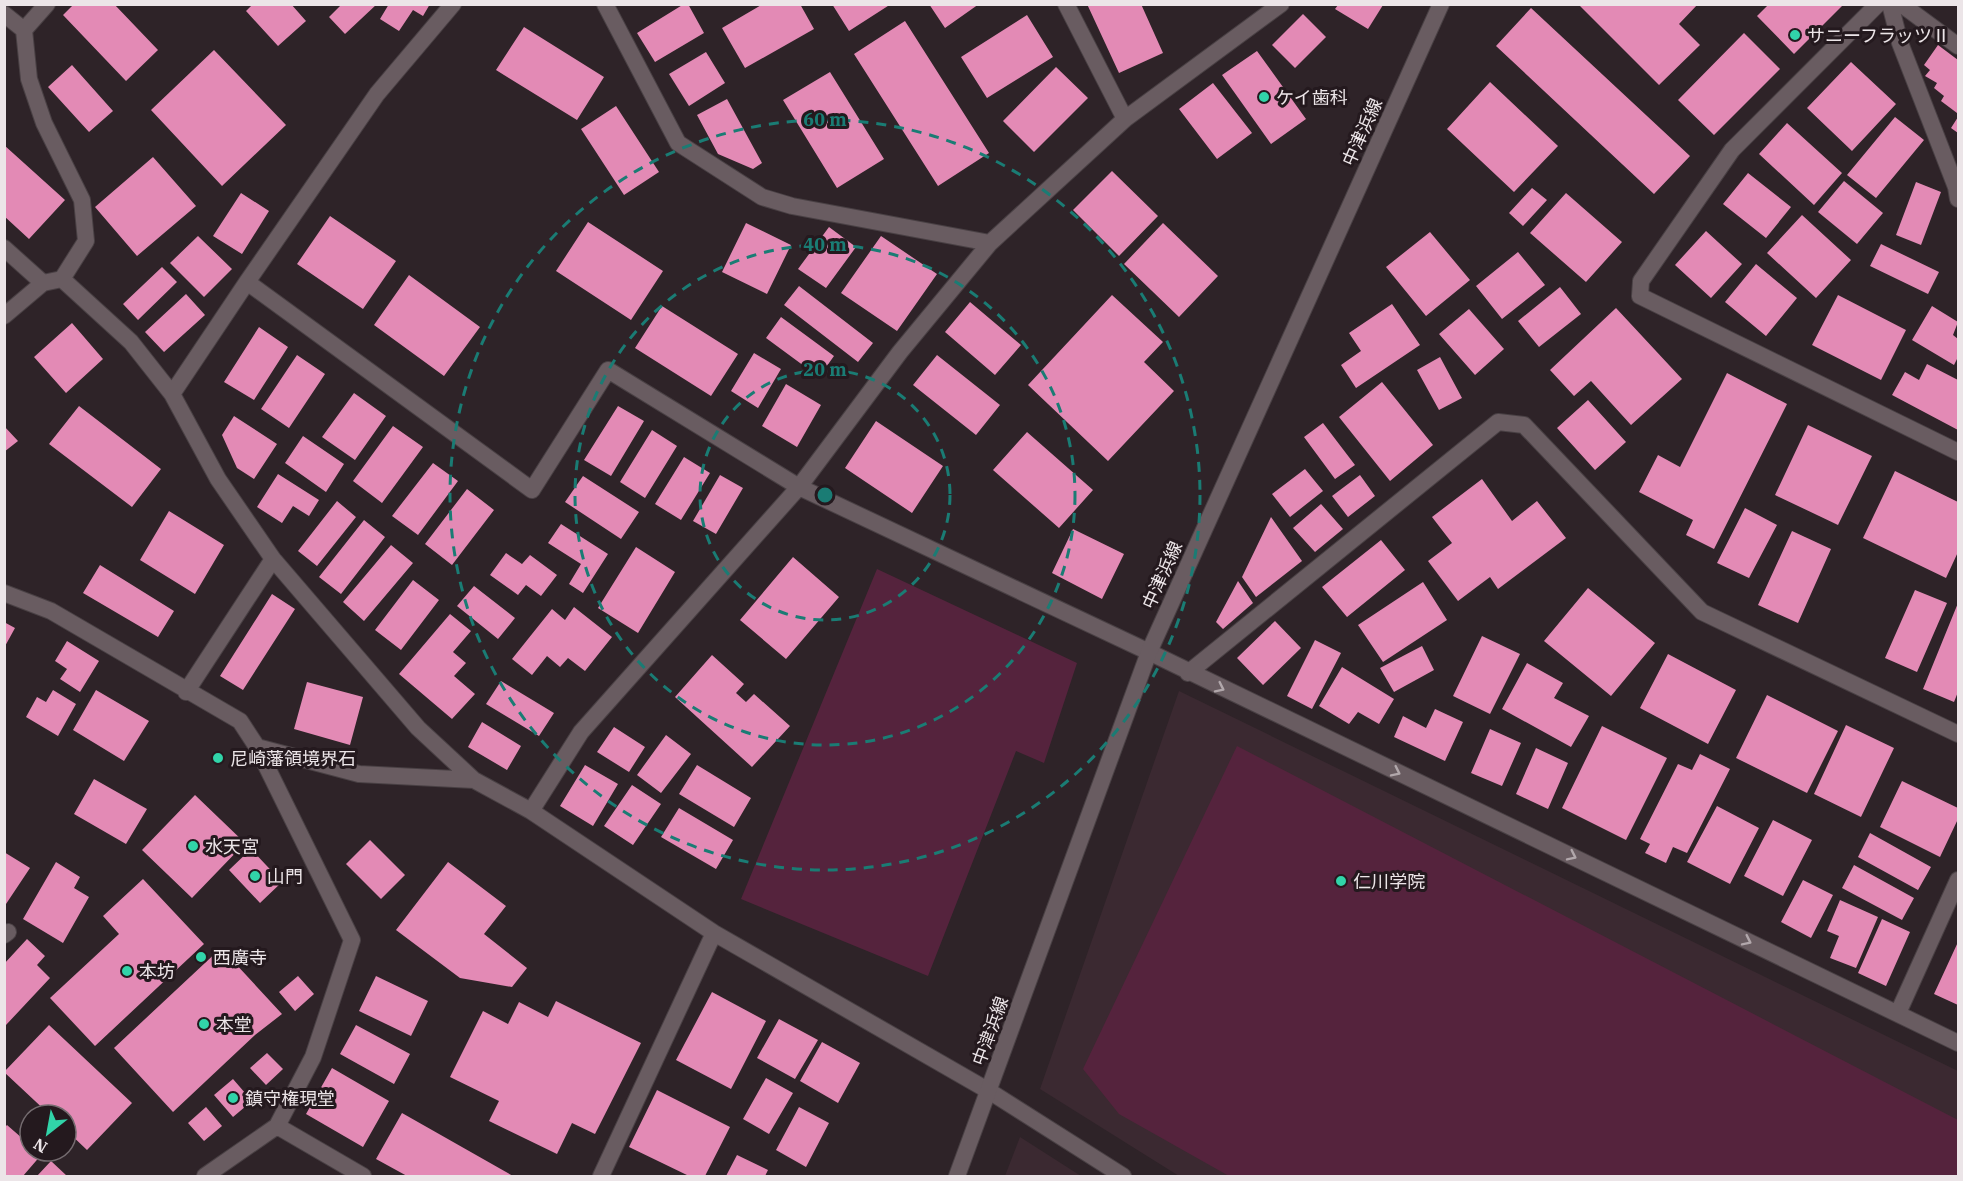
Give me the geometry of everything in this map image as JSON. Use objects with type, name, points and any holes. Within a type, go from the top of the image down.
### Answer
[{"type":"street","points":[[24,30],[47,4]]},
{"type":"street","points":[[172,393],[377,94],[453,4]]},
{"type":"street","points":[[604,4],[678,143],[762,197],[792,206],[990,243]]},
{"type":"street","points":[[1066,4],[1125,119]]},
{"type":"street","points":[[531,811],[581,732],[799,487],[900,352],[990,243],[1125,119],[1281,4]]},
{"type":"street","name":"中津浜線","points":[[957,1176],[1149,652],[1441,4]]},
{"type":"street","points":[[1878,4],[1732,150],[1641,281],[1641,296],[1959,452]]},
{"type":"street","points":[[1890,4],[1900,43],[1959,199]]},
{"type":"street","points":[[1901,4],[1959,46]]},
{"type":"street","points":[[4,14],[24,30],[29,79],[44,123],[82,200],[86,241],[62,279],[43,283],[4,316]]},
{"type":"street","points":[[4,248],[43,283]]},
{"type":"street","points":[[62,279],[130,342],[172,393],[218,479],[273,559],[418,728],[474,780],[531,811],[714,933],[989,1091],[1123,1176]]},
{"type":"street","points":[[247,282],[532,490],[608,370],[799,487],[1149,652],[1188,673],[1959,1043]]},
{"type":"street","points":[[1188,673],[1498,422],[1524,425],[1702,612],[1959,734]]},
{"type":"street","points":[[186,692],[273,559]]},
{"type":"street","points":[[4,593],[51,611],[186,692],[240,721],[257,747],[352,940],[313,1057],[277,1126],[205,1176]]},
{"type":"street","points":[[257,747],[359,774],[474,780]]},
{"type":"street","points":[[1898,1013],[1959,880]]},
{"type":"street","points":[[601,1176],[714,933]]},
{"type":"street","points":[[277,1126],[363,1176]]},
{"type":"shaded area","points":[[877,569],[1077,663],[1044,763],[1016,751],[928,976],[741,899]]},
{"type":"shaded area","name":"仁川学院","points":[[1179,691],[1958,1071],[1958,1176],[1179,1176],[1040,1089]]},
{"type":"shaded area","name":"仁川学院","points":[[1237,746],[1958,1120],[1958,1176],[1229,1176],[1119,1114],[1083,1069]]},
{"type":"shaded area","points":[[1020,1137],[1081,1176],[1005,1176]]},
{"type":"building","points":[[74,4],[114,4],[158,50],[126,81],[63,15]]},
{"type":"building","points":[[253,4],[291,4],[306,21],[278,46],[246,11]]},
{"type":"building","points":[[342,4],[377,4],[345,34],[329,17]]},
{"type":"building","points":[[389,4],[430,4],[423,16],[413,10],[399,31],[380,19]]},
{"type":"building","points":[[684,4],[688,4],[704,33],[655,62],[637,33]]},
{"type":"building","points":[[763,4],[800,4],[814,29],[745,68],[722,28]]},
{"type":"building","points":[[832,4],[891,4],[849,31]]},
{"type":"building","points":[[929,4],[979,4],[945,28]]},
{"type":"building","points":[[1087,4],[1141,4],[1163,53],[1119,73]]},
{"type":"building","points":[[1578,4],[1698,4],[1679,24],[1700,45],[1659,85]]},
{"type":"building","name":"サニーフラッツⅡ","points":[[1769,4],[1844,4],[1794,54],[1757,16]]},
{"type":"building","points":[[1338,5],[1383,5],[1368,29],[1335,9]]},
{"type":"building","points":[[1531,8],[1690,156],[1654,194],[1496,46]]},
{"type":"building","points":[[1303,14],[1326,37],[1295,68],[1272,45]]},
{"type":"building","points":[[1027,15],[1053,57],[987,98],[961,57]]},
{"type":"building","points":[[905,21],[989,153],[938,186],[854,54]]},
{"type":"building","points":[[524,27],[604,77],[577,120],[496,70]]},
{"type":"building","points":[[1744,33],[1780,69],[1714,135],[1678,100]]},
{"type":"building","points":[[1938,45],[1958,60],[1957,113],[1941,101],[1944,96],[1934,88],[1937,83],[1925,76],[1930,70],[1924,65]]},
{"type":"building","points":[[214,50],[286,125],[222,186],[151,110]]},
{"type":"building","name":"ケイ歯科","points":[[1257,51],[1306,119],[1271,144],[1222,75]]},
{"type":"building","points":[[706,52],[725,83],[689,106],[669,74]]},
{"type":"building","points":[[1851,62],[1896,104],[1852,151],[1807,108]]},
{"type":"building","points":[[72,65],[113,111],[89,132],[48,87]]},
{"type":"building","points":[[1056,67],[1088,98],[1034,152],[1003,121]]},
{"type":"building","points":[[830,72],[884,159],[837,188],[783,100]]},
{"type":"building","points":[[1490,82],[1558,146],[1514,192],[1447,129]]},
{"type":"building","points":[[1213,83],[1252,133],[1217,159],[1179,109]]},
{"type":"building","points":[[727,99],[762,163],[753,169],[718,154],[697,115]]},
{"type":"building","points":[[616,106],[659,172],[624,195],[581,129]]},
{"type":"building","points":[[1895,117],[1924,140],[1876,198],[1847,175]]},
{"type":"building","points":[[1958,117],[1958,133],[1951,128]]},
{"type":"building","points":[[1787,123],[1842,173],[1814,205],[1759,154]]},
{"type":"building","points":[[4,145],[65,200],[29,239],[4,216]]},
{"type":"building","points":[[153,157],[196,206],[137,256],[95,207]]},
{"type":"building","points":[[1112,171],[1158,216],[1119,256],[1073,210]]},
{"type":"building","points":[[1748,173],[1791,207],[1766,238],[1723,204]]},
{"type":"building","points":[[1844,181],[1883,213],[1857,244],[1818,212]]},
{"type":"building","points":[[1916,182],[1941,192],[1921,245],[1896,235]]},
{"type":"building","points":[[1532,188],[1547,200],[1523,226],[1509,213]]},
{"type":"building","points":[[241,193],[269,211],[242,254],[213,236]]},
{"type":"building","points":[[1566,193],[1622,242],[1586,282],[1530,233]]},
{"type":"building","points":[[1802,215],[1851,260],[1816,298],[1767,253]]},
{"type":"building","points":[[330,216],[396,261],[363,309],[297,264]]},
{"type":"building","points":[[588,222],[663,271],[631,320],[556,271]]},
{"type":"building","points":[[746,223],[791,245],[767,294],[722,272]]},
{"type":"building","points":[[1163,223],[1218,276],[1179,317],[1124,264]]},
{"type":"building","points":[[829,227],[856,247],[826,288],[798,269]]},
{"type":"building","points":[[1706,231],[1742,264],[1711,298],[1675,265]]},
{"type":"building","points":[[1430,232],[1470,280],[1426,316],[1386,267]]},
{"type":"building","points":[[198,236],[232,269],[204,297],[170,263]]},
{"type":"building","points":[[881,236],[937,274],[897,331],[841,293]]},
{"type":"building","points":[[1881,244],[1939,272],[1928,294],[1870,266]]},
{"type":"building","points":[[1518,252],[1545,285],[1502,319],[1476,286]]},
{"type":"building","points":[[1756,264],[1797,298],[1766,336],[1725,302]]},
{"type":"building","points":[[162,267],[177,282],[138,320],[123,304]]},
{"type":"building","points":[[409,275],[480,327],[444,376],[374,325]]},
{"type":"building","points":[[799,286],[873,343],[858,362],[784,305]]},
{"type":"building","points":[[1560,287],[1581,314],[1539,347],[1518,321]]},
{"type":"building","points":[[186,294],[205,315],[164,352],[145,332]]},
{"type":"building","points":[[1112,295],[1163,342],[1144,362],[1174,391],[1108,461],[1028,385]]},
{"type":"building","points":[[1838,295],[1906,330],[1881,380],[1812,345]]},
{"type":"building","points":[[970,302],[1021,345],[995,375],[945,332]]},
{"type":"building","points":[[1392,304],[1420,345],[1356,388],[1341,365],[1361,351],[1349,333]]},
{"type":"building","points":[[662,306],[738,354],[711,396],[635,348]]},
{"type":"building","points":[[1932,306],[1958,322],[1953,335],[1958,339],[1958,357],[1954,365],[1912,340]]},
{"type":"building","points":[[1616,308],[1682,379],[1631,425],[1591,381],[1574,396],[1550,370]]},
{"type":"building","points":[[1469,309],[1504,349],[1475,375],[1439,334]]},
{"type":"building","points":[[781,317],[834,356],[819,377],[766,338]]},
{"type":"building","points":[[72,323],[103,359],[66,393],[34,357]]},
{"type":"building","points":[[259,327],[288,347],[254,400],[224,382]]},
{"type":"building","points":[[754,353],[781,369],[758,408],[731,391]]},
{"type":"building","points":[[297,355],[325,374],[289,428],[261,409]]},
{"type":"building","points":[[937,355],[1000,405],[976,435],[913,385]]},
{"type":"building","points":[[1440,357],[1462,398],[1439,410],[1417,370]]},
{"type":"building","points":[[1927,364],[1958,380],[1958,430],[1892,395],[1905,372],[1919,380]]},
{"type":"building","points":[[1727,373],[1787,404],[1714,549],[1686,535],[1693,520],[1639,492],[1658,455],[1680,467]]},
{"type":"building","points":[[1382,382],[1433,445],[1390,481],[1339,417]]},
{"type":"building","points":[[786,384],[821,405],[797,447],[762,426]]},
{"type":"building","points":[[354,393],[386,416],[355,460],[322,437]]},
{"type":"building","points":[[1588,400],[1626,442],[1595,470],[1557,428]]},
{"type":"building","points":[[79,406],[161,469],[132,507],[49,444]]},
{"type":"building","points":[[618,406],[644,421],[611,476],[584,460]]},
{"type":"building","points":[[234,416],[277,444],[254,479],[237,468],[222,435]]},
{"type":"building","points":[[876,421],[943,466],[912,513],[845,468]]},
{"type":"building","points":[[1323,423],[1355,465],[1335,479],[1304,437]]},
{"type":"building","points":[[1808,425],[1872,456],[1838,525],[1775,495]]},
{"type":"building","points":[[4,426],[18,441],[4,452]]},
{"type":"building","points":[[393,426],[423,447],[382,503],[353,481]]},
{"type":"building","points":[[652,430],[677,446],[645,498],[620,482]]},
{"type":"building","points":[[1027,432],[1093,490],[1059,528],[993,470]]},
{"type":"building","points":[[303,436],[344,464],[326,492],[285,463]]},
{"type":"building","points":[[684,457],[710,473],[681,520],[655,504]]},
{"type":"building","points":[[433,463],[458,481],[418,535],[392,516]]},
{"type":"building","points":[[1305,469],[1323,491],[1290,517],[1272,494]]},
{"type":"building","points":[[1895,471],[1958,502],[1958,552],[1946,578],[1863,538]]},
{"type":"building","points":[[278,474],[319,500],[309,516],[293,506],[282,523],[257,507]]},
{"type":"building","points":[[720,475],[743,488],[716,534],[693,521]]},
{"type":"building","points":[[1360,475],[1375,496],[1348,517],[1332,496]]},
{"type":"building","points":[[583,476],[639,512],[621,539],[565,502]]},
{"type":"building","points":[[1482,479],[1512,521],[1537,501],[1566,538],[1498,589],[1490,577],[1458,601],[1428,561],[1452,543],[1432,517]]},
{"type":"building","points":[[467,489],[494,510],[452,565],[425,544]]},
{"type":"building","points":[[337,501],[356,517],[317,566],[298,551]]},
{"type":"building","points":[[1321,504],[1343,529],[1315,552],[1293,528]]},
{"type":"building","points":[[1745,508],[1777,525],[1749,578],[1717,563]]},
{"type":"building","points":[[169,511],[224,545],[195,594],[140,560]]},
{"type":"building","points":[[1271,517],[1302,561],[1256,597],[1242,577]]},
{"type":"building","points":[[364,520],[385,537],[341,594],[319,577]]},
{"type":"building","points":[[561,524],[608,554],[583,593],[569,584],[581,564],[548,543]]},
{"type":"building","points":[[1073,529],[1124,554],[1102,599],[1052,573]]},
{"type":"building","points":[[1792,531],[1831,549],[1798,623],[1758,605]]},
{"type":"building","points":[[1381,540],[1405,570],[1347,617],[1322,587]]},
{"type":"building","points":[[391,545],[413,563],[364,621],[343,602]]},
{"type":"building","points":[[636,547],[675,572],[638,633],[598,608]]},
{"type":"building","points":[[506,553],[522,564],[530,555],[557,575],[541,596],[526,585],[518,595],[490,575]]},
{"type":"building","points":[[793,557],[839,597],[786,659],[740,620]]},
{"type":"building","points":[[100,565],[174,611],[158,637],[83,593]]},
{"type":"building","points":[[413,580],[439,600],[401,650],[375,630]]},
{"type":"building","points":[[1238,581],[1253,603],[1223,629],[1216,622]]},
{"type":"building","points":[[1423,582],[1447,620],[1383,662],[1358,625]]},
{"type":"building","points":[[474,586],[515,618],[498,639],[457,606]]},
{"type":"building","points":[[1588,588],[1655,643],[1611,696],[1544,641]]},
{"type":"building","points":[[1915,590],[1947,603],[1917,672],[1885,658]]},
{"type":"building","points":[[272,594],[295,609],[243,690],[220,676]]},
{"type":"building","points":[[1958,603],[1958,692],[1954,702],[1923,689]]},
{"type":"building","points":[[574,607],[612,637],[585,671],[568,658],[560,667],[547,656],[532,675],[512,659],[552,609],[565,620]]},
{"type":"building","points":[[450,614],[471,631],[453,652],[466,663],[454,676],[475,694],[452,719],[399,674]]},
{"type":"building","points":[[1275,621],[1301,648],[1263,685],[1237,658]]},
{"type":"building","points":[[4,622],[15,628],[4,648]]},
{"type":"building","points":[[1482,636],[1520,654],[1490,714],[1453,696]]},
{"type":"building","points":[[1315,640],[1341,653],[1312,709],[1287,696]]},
{"type":"building","points":[[67,641],[99,661],[80,692],[60,679],[67,669],[55,661]]},
{"type":"building","points":[[1422,646],[1434,670],[1394,692],[1380,668]]},
{"type":"building","points":[[1668,654],[1736,690],[1708,744],[1640,708]]},
{"type":"building","points":[[712,655],[744,684],[736,693],[746,702],[754,694],[790,726],[752,767],[675,697]]},
{"type":"building","points":[[1527,663],[1563,683],[1554,698],[1589,716],[1571,747],[1502,709]]},
{"type":"building","points":[[1342,667],[1394,699],[1379,724],[1358,712],[1349,724],[1319,706]]},
{"type":"building","points":[[501,681],[554,713],[539,736],[486,704]]},
{"type":"building","points":[[307,682],[363,697],[350,745],[294,729]]},
{"type":"building","points":[[53,690],[76,704],[58,736],[26,717],[37,697],[46,702]]},
{"type":"building","points":[[96,690],[149,721],[124,761],[73,730]]},
{"type":"building","points":[[1767,695],[1838,731],[1807,793],[1736,758]]},
{"type":"building","points":[[1435,709],[1463,722],[1445,761],[1394,737],[1403,716],[1426,728]]},
{"type":"building","points":[[482,722],[521,746],[507,770],[468,747]]},
{"type":"building","points":[[1846,725],[1894,748],[1861,817],[1814,794]]},
{"type":"building","points":[[1602,726],[1667,758],[1626,840],[1562,808]]},
{"type":"building","points":[[614,727],[645,747],[629,772],[597,752]]},
{"type":"building","points":[[1490,729],[1521,743],[1502,786],[1471,773]]},
{"type":"building","points":[[666,735],[691,754],[661,793],[637,775]]},
{"type":"building","points":[[1536,748],[1568,763],[1548,809],[1516,794]]},
{"type":"building","points":[[1700,754],[1730,769],[1687,853],[1673,847],[1666,863],[1645,853],[1650,844],[1640,839],[1678,764],[1692,770]]},
{"type":"building","points":[[585,765],[618,784],[593,826],[560,806]]},
{"type":"building","points":[[697,765],[751,798],[734,827],[679,794]]},
{"type":"building","points":[[94,779],[147,809],[126,844],[74,814]]},
{"type":"building","points":[[1902,781],[1958,808],[1958,819],[1940,857],[1880,827]]},
{"type":"building","points":[[632,785],[661,804],[633,845],[604,826]]},
{"type":"building","name":"水天宮","points":[[195,795],[245,843],[192,898],[142,850]]},
{"type":"building","points":[[1717,806],[1759,828],[1730,884],[1687,862]]},
{"type":"building","points":[[679,808],[733,840],[716,869],[661,837]]},
{"type":"building","points":[[1773,820],[1812,840],[1783,896],[1744,876]]},
{"type":"building","points":[[1870,833],[1931,867],[1918,890],[1858,857]]},
{"type":"building","points":[[370,840],[405,875],[381,899],[346,864]]},
{"type":"building","name":"山門","points":[[251,849],[282,882],[260,903],[229,870]]},
{"type":"building","points":[[4,852],[30,868],[4,907]]},
{"type":"building","points":[[56,862],[80,877],[74,888],[89,897],[63,943],[23,919]]},
{"type":"building","points":[[448,862],[506,906],[484,934],[527,968],[512,987],[460,978],[396,930]]},
{"type":"building","points":[[1854,865],[1914,898],[1902,920],[1842,888]]},
{"type":"building","name":"本坊","points":[[143,879],[204,944],[95,1046],[50,998],[119,934],[103,916]]},
{"type":"building","points":[[1803,880],[1833,895],[1811,938],[1781,922]]},
{"type":"building","points":[[1840,900],[1878,917],[1856,968],[1830,958],[1839,936],[1827,931]]},
{"type":"building","points":[[1882,919],[1910,932],[1886,986],[1858,973]]},
{"type":"building","points":[[27,939],[45,956],[37,965],[50,978],[6,1025],[4,1024],[4,964]]},
{"type":"building","points":[[1958,942],[1958,1005],[1934,994]]},
{"type":"building","name":"本堂","points":[[221,948],[282,1014],[255,1035],[173,1112],[114,1048]]},
{"type":"building","points":[[298,976],[314,994],[295,1011],[279,992]]},
{"type":"building","points":[[376,976],[428,1001],[411,1036],[359,1011]]},
{"type":"building","points":[[712,992],[766,1021],[731,1089],[676,1060]]},
{"type":"building","points":[[556,1001],[641,1043],[595,1134],[572,1123],[557,1154],[489,1121],[499,1101],[450,1077],[483,1011],[508,1024],[519,1002],[548,1017]]},
{"type":"building","points":[[779,1019],[818,1040],[795,1079],[757,1058]]},
{"type":"building","points":[[49,1025],[132,1103],[87,1150],[78,1141],[78,1103],[37,1103],[4,1072]]},
{"type":"building","points":[[356,1025],[410,1054],[394,1084],[340,1054]]},
{"type":"building","points":[[822,1042],[860,1063],[838,1103],[800,1081]]},
{"type":"building","points":[[267,1053],[283,1069],[266,1085],[250,1068]]},
{"type":"building","points":[[332,1068],[389,1101],[363,1147],[306,1114]]},
{"type":"building","points":[[766,1078],[793,1093],[769,1134],[743,1119]]},
{"type":"building","name":"鎮守権現堂","points":[[233,1079],[252,1101],[233,1117],[214,1095]]},
{"type":"building","points":[[657,1090],[730,1127],[705,1176],[689,1176],[629,1147]]},
{"type":"building","points":[[206,1107],[222,1126],[204,1141],[188,1123]]},
{"type":"building","points":[[799,1107],[829,1123],[806,1167],[776,1150]]},
{"type":"building","points":[[402,1113],[513,1176],[407,1176],[376,1159]]},
{"type":"building","points":[[7,1125],[18,1135],[18,1163],[34,1163],[23,1176],[4,1176],[4,1128]]},
{"type":"building","points":[[737,1155],[768,1170],[765,1176],[726,1176]]},
{"type":"building","points":[[49,1163],[53,1163],[67,1176],[37,1176]]},
{"type":"place","name":"サニーフラッツⅡ","points":[[1795,35]]},
{"type":"place","name":"ケイ歯科","points":[[1264,97]]},
{"type":"place","name":"尼崎藩領境界石","points":[[218,758]]},
{"type":"place","name":"水天宮","points":[[193,846]]},
{"type":"place","name":"山門","points":[[255,876]]},
{"type":"place","name":"仁川学院","points":[[1341,881]]},
{"type":"place","name":"西廣寺","points":[[201,957]]},
{"type":"place","name":"本坊","points":[[127,971]]},
{"type":"place","name":"本堂","points":[[204,1024]]},
{"type":"place","name":"鎮守権現堂","points":[[233,1098]]}]
